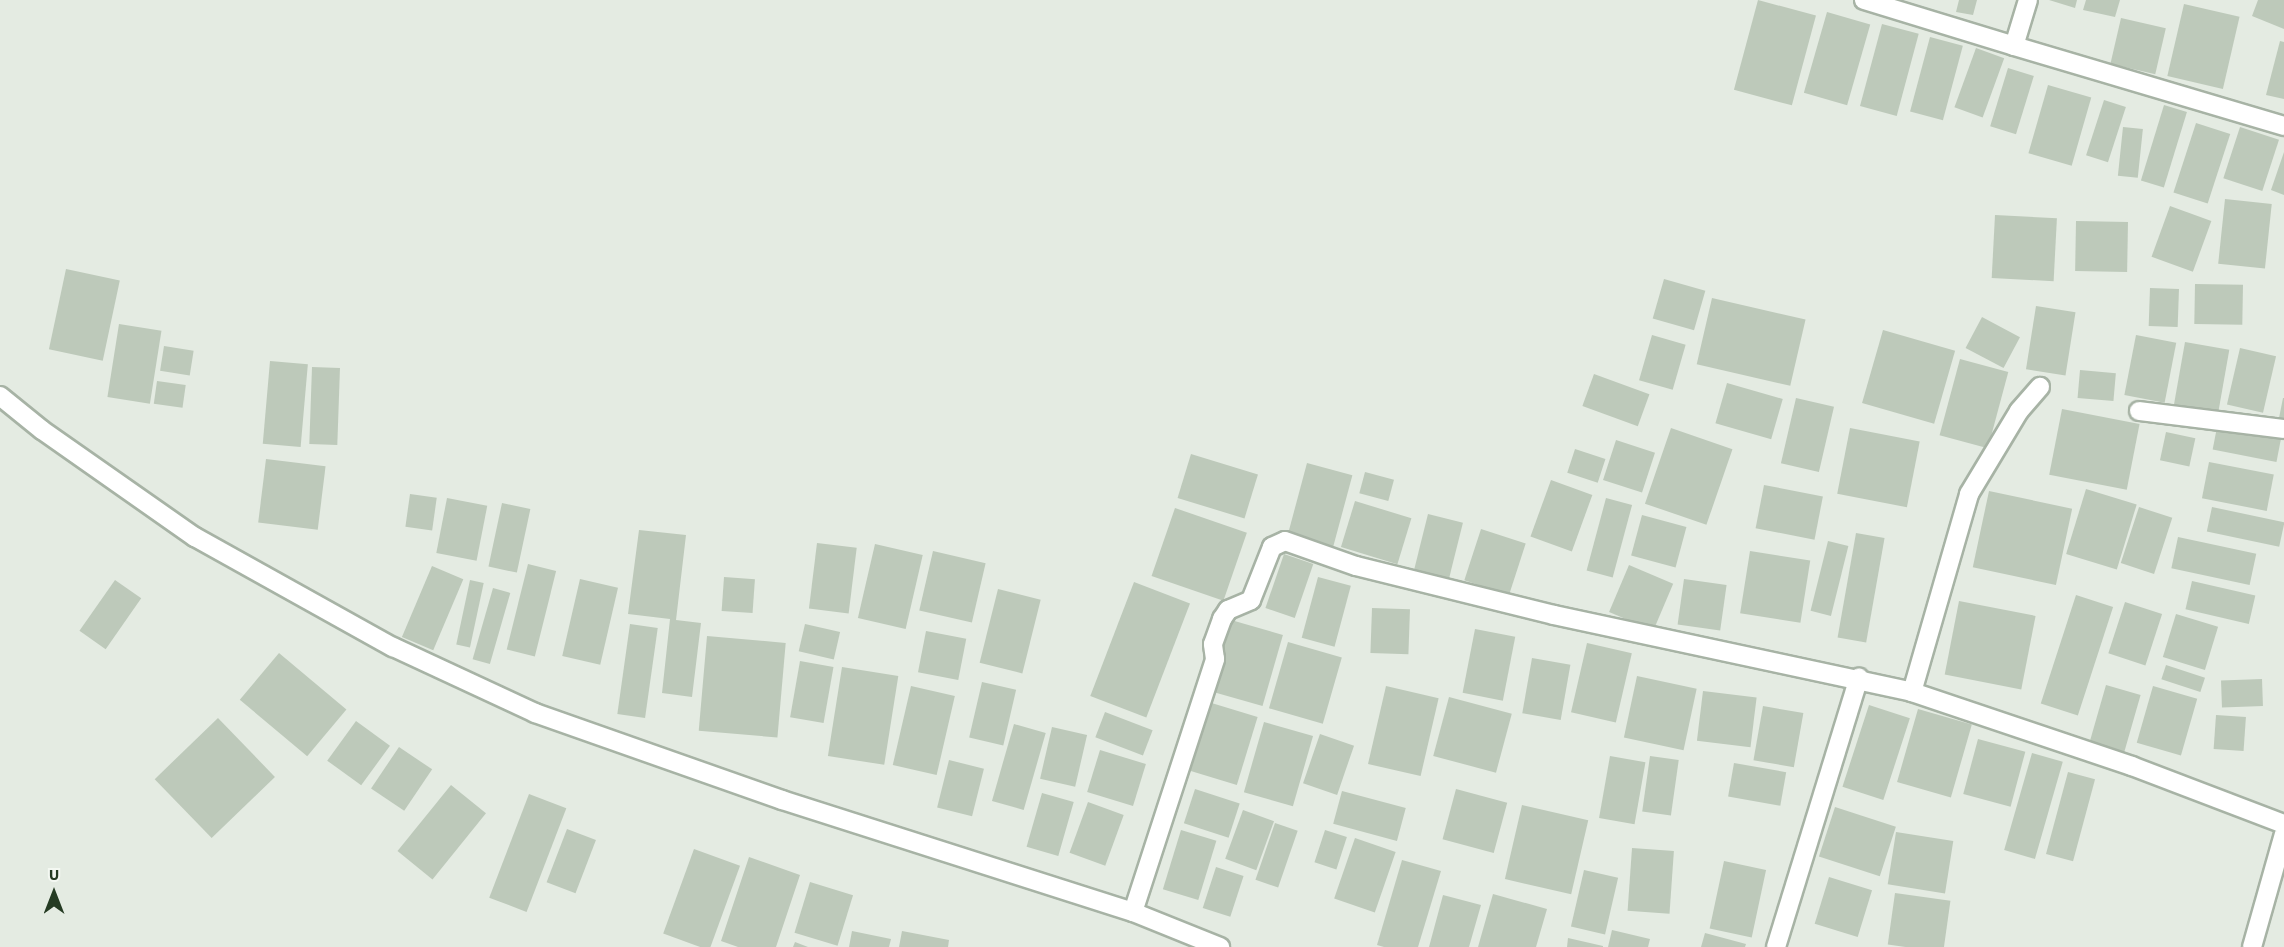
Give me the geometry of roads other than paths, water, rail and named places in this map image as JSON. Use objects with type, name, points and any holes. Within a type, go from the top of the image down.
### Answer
[{"type":"street","points":[[1864,0],[2284,126]]},
{"type":"street","points":[[2014,45],[2028,0]]},
{"type":"street","points":[[1912,692],[1969,494],[2019,411],[2040,387]]},
{"type":"street","points":[[0,396],[42,430],[195,537],[393,647],[535,713],[782,800],[1133,912],[1220,947]]},
{"type":"street","points":[[2139,411],[2284,429]]},
{"type":"street","points":[[1133,912],[1215,659],[1213,644],[1222,619],[1228,610],[1251,600],[1270,551],[1280,542],[1356,566],[1543,612],[1858,678],[1912,692],[2132,766],[2284,824]]},
{"type":"street","points":[[1776,947],[1858,678]]},
{"type":"street","points":[[2252,947],[2284,834]]}]
